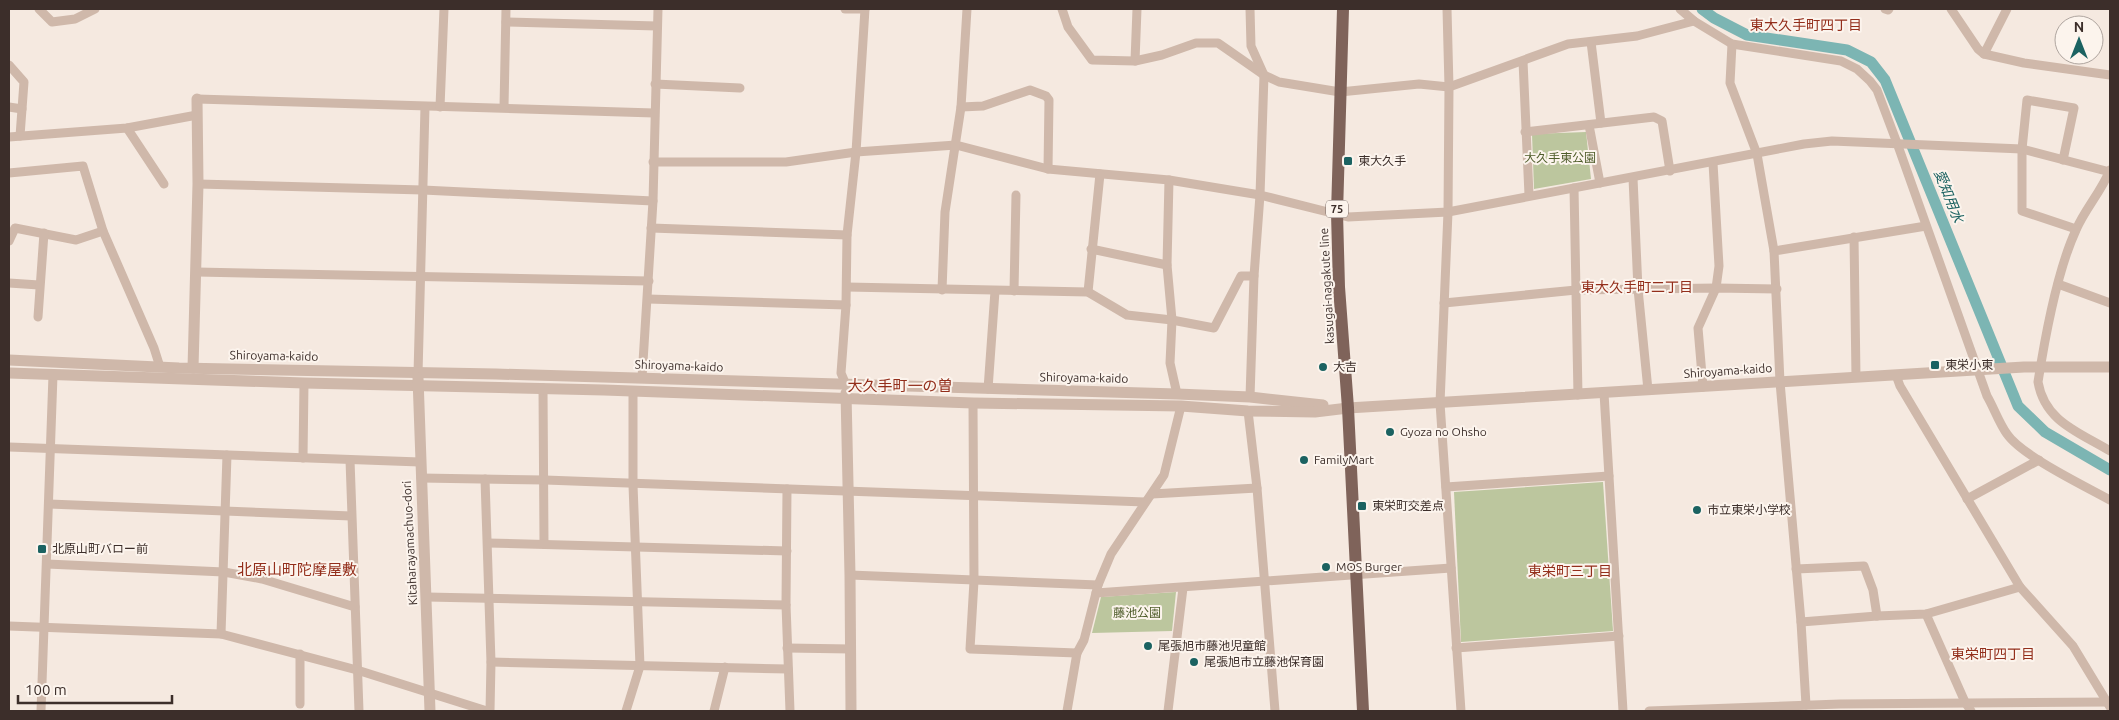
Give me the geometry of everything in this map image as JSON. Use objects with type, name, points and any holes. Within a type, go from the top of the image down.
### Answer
[{"type":"main road","name":"kasugai-nagakute line","points":[[1343,9],[1337,213],[1339,287],[1348,408],[1364,711]]},
{"type":"street","points":[[40,9],[52,22],[75,20],[95,9]]},
{"type":"street","points":[[440,107],[444,9]]},
{"type":"street","points":[[504,107],[506,9]]},
{"type":"street","points":[[642,378],[652,228],[658,9]]},
{"type":"street","points":[[845,9],[865,9],[856,152],[847,235],[847,287],[841,373],[846,386],[851,711]]},
{"type":"street","points":[[942,290],[945,212],[961,107],[967,9]]},
{"type":"street","points":[[1062,9],[1068,27],[1092,60],[1135,61],[1162,55],[1196,43],[1218,43],[1264,75],[1279,82],[1340,92],[1419,84],[1449,87],[1568,44],[1637,36],[1694,21]]},
{"type":"street","points":[[1135,61],[1136,9]]},
{"type":"street","points":[[1250,9],[1251,46],[1264,75],[1250,397]]},
{"type":"street","points":[[1447,9],[1449,87],[1448,212],[1440,403],[1461,711]]},
{"type":"street","points":[[1680,9],[1694,21],[1732,44],[1841,61],[1857,69],[1877,90],[1900,143],[1926,226],[1982,369],[1987,396],[2007,435],[2039,460],[2110,500]]},
{"type":"street","points":[[1885,9],[1889,9]]},
{"type":"street","points":[[1951,9],[1978,49],[1984,54],[2024,63],[2110,75]]},
{"type":"street","points":[[1984,54],[2007,9]]},
{"type":"street","points":[[506,22],[657,26]]},
{"type":"street","points":[[1591,42],[1601,124]]},
{"type":"street","points":[[1732,44],[1730,83],[1757,154],[1774,251],[1780,382],[1801,622],[1806,705]]},
{"type":"street","points":[[1523,61],[1528,195]]},
{"type":"street","points":[[9,65],[24,82],[20,136]]},
{"type":"street","points":[[655,84],[740,88]]},
{"type":"street","points":[[961,107],[983,106],[1030,90],[1046,96],[1049,100],[1048,169]]},
{"type":"street","points":[[193,368],[198,184],[197,99],[654,113]]},
{"type":"street","points":[[2063,160],[2074,108],[2027,100],[2022,149],[2022,212],[2076,229]]},
{"type":"street","points":[[418,374],[425,106]]},
{"type":"street","points":[[9,107],[22,110]]},
{"type":"street","points":[[9,137],[127,128],[197,115]]},
{"type":"street","points":[[1525,132],[1654,117],[1662,121],[1670,171]]},
{"type":"street","points":[[1589,125],[1600,183]]},
{"type":"street","points":[[127,128],[164,184]]},
{"type":"street","points":[[653,162],[786,162],[856,152],[956,144],[1048,169],[1169,180],[1260,195],[1348,217],[1448,212],[1528,195],[1633,178],[1832,141],[2022,149],[2110,171],[2104,185],[2076,229],[2058,284],[2038,382],[2041,396],[2048,410],[2060,420],[2110,451]]},
{"type":"street","points":[[1702,387],[1698,328],[1716,288],[1719,266],[1714,163]]},
{"type":"street","points":[[9,173],[83,166],[103,231],[154,348],[160,367]]},
{"type":"street","points":[[1088,292],[1100,174]]},
{"type":"street","points":[[1633,178],[1638,289],[1648,390]]},
{"type":"street","points":[[1169,180],[1167,265],[1172,320],[1170,363],[1177,394]]},
{"type":"street","points":[[198,184],[423,190],[653,201]]},
{"type":"street","points":[[1574,188],[1578,394]]},
{"type":"street","points":[[1014,291],[1016,195]]},
{"type":"street","points":[[1774,251],[1926,226]]},
{"type":"street","points":[[9,241],[15,228],[76,240],[103,231]]},
{"type":"street","points":[[652,228],[847,235]]},
{"type":"street","points":[[38,317],[44,233]]},
{"type":"street","points":[[1854,237],[1856,377]]},
{"type":"street","points":[[1091,249],[1167,265]]},
{"type":"street","points":[[196,272],[648,281]]},
{"type":"street","points":[[847,287],[1088,292],[1127,315],[1172,320],[1214,328],[1241,276],[1254,276]]},
{"type":"street","points":[[9,283],[39,284]]},
{"type":"street","points":[[2058,284],[2110,303]]},
{"type":"street","points":[[1444,303],[1576,290],[1777,289]]},
{"type":"street","points":[[988,389],[995,291]]},
{"type":"street","points":[[648,298],[846,305]]},
{"type":"street","name":"Shiroyama-kaido","points":[[9,360],[193,368],[642,378],[846,386],[1177,394],[1250,397],[1348,408]]},
{"type":"street","name":"Shiroyama-kaido","points":[[9,373],[304,383],[543,388],[974,403],[1181,406],[1248,411],[1315,412],[1348,408],[1982,369],[2040,366],[2110,367]]},
{"type":"street","points":[[41,711],[52,449],[53,374]]},
{"type":"street","name":"Kitaharayamachuo-dori","points":[[418,374],[430,711]]},
{"type":"street","points":[[1896,375],[1900,386],[2020,587],[2073,646],[2110,704]]},
{"type":"street","points":[[303,458],[304,383]]},
{"type":"street","points":[[543,388],[544,544]]},
{"type":"street","points":[[626,711],[640,666],[633,484],[632,391]]},
{"type":"street","points":[[1604,393],[1623,711]]},
{"type":"street","points":[[974,403],[974,581],[970,649],[1077,653]]},
{"type":"street","points":[[1067,711],[1077,653],[1084,640],[1097,589],[1110,554],[1164,475],[1181,406]]},
{"type":"street","points":[[1248,411],[1257,488],[1275,711]]},
{"type":"street","points":[[9,447],[420,462]]},
{"type":"street","points":[[221,634],[227,456]]},
{"type":"street","points":[[350,460],[359,711]]},
{"type":"street","points":[[1967,499],[2039,460]]},
{"type":"street","points":[[1446,487],[1609,476]]},
{"type":"street","points":[[421,478],[849,490],[1145,502]]},
{"type":"street","points":[[9,626],[221,634],[358,670],[489,711],[491,662],[485,479]]},
{"type":"street","points":[[1152,494],[1257,488]]},
{"type":"street","points":[[787,489],[786,605],[790,711]]},
{"type":"street","points":[[49,504],[351,516]]},
{"type":"street","points":[[488,543],[787,551]]},
{"type":"street","points":[[47,564],[224,572],[262,579],[355,607]]},
{"type":"street","points":[[1796,569],[1864,566],[1873,590],[1877,616]]},
{"type":"street","points":[[850,575],[1097,589],[1182,588],[1451,568]]},
{"type":"street","points":[[1801,622],[1926,614],[2020,587]]},
{"type":"street","points":[[1168,711],[1182,588]]},
{"type":"street","points":[[426,597],[786,605]]},
{"type":"street","points":[[1926,614],[1965,702],[1971,711]]},
{"type":"street","points":[[1456,648],[1619,636]]},
{"type":"street","points":[[787,648],[851,650]]},
{"type":"street","points":[[300,654],[300,704]]},
{"type":"street","points":[[491,662],[788,669]]},
{"type":"street","points":[[714,711],[725,667]]},
{"type":"street","points":[[1649,711],[1806,705],[1840,708],[1965,702],[2110,704]]},
{"type":"green space","name":"大久手東公園","points":[[1586,132],[1591,179],[1534,189],[1532,134]]},
{"type":"green space","points":[[1603,482],[1613,631],[1461,642],[1454,492]]},
{"type":"green space","name":"藤池公園","points":[[1176,592],[1172,631],[1092,633],[1101,597]]},
{"type":"waterway","name":"愛知用水","points":[[1702,9],[1714,18],[1747,35],[1847,50],[1871,62],[1885,80],[2018,406],[2045,432],[2110,470]]},
{"type":"place","name":"東大久手","points":[[1348,161]]},
{"type":"place","name":"東栄小東","points":[[1935,365]]},
{"type":"place","name":"大吉","points":[[1323,367]]},
{"type":"place","name":"Gyoza no Ohsho","points":[[1390,432]]},
{"type":"place","name":"FamilyMart","points":[[1304,460]]},
{"type":"place","name":"東栄町交差点","points":[[1362,506]]},
{"type":"place","name":"市立東栄小学校","points":[[1697,510]]},
{"type":"place","name":"北原山町バロー前","points":[[42,549]]},
{"type":"place","name":"MOS Burger","points":[[1326,567]]},
{"type":"place","name":"尾張旭市藤池児童館","points":[[1148,646]]},
{"type":"place","name":"尾張旭市立藤池保育園","points":[[1194,662]]},
{"type":"district","name":"東大久手町四丁目","points":[[1806,25]]},
{"type":"district","name":"東大久手町二丁目","points":[[1637,287]]},
{"type":"district","name":"大久手町一の曽","points":[[900,386]]},
{"type":"district","name":"北原山町陀摩屋敷","points":[[297,570]]},
{"type":"district","name":"東栄町三丁目","points":[[1570,571]]},
{"type":"district","name":"東栄町四丁目","points":[[1993,654]]}]
